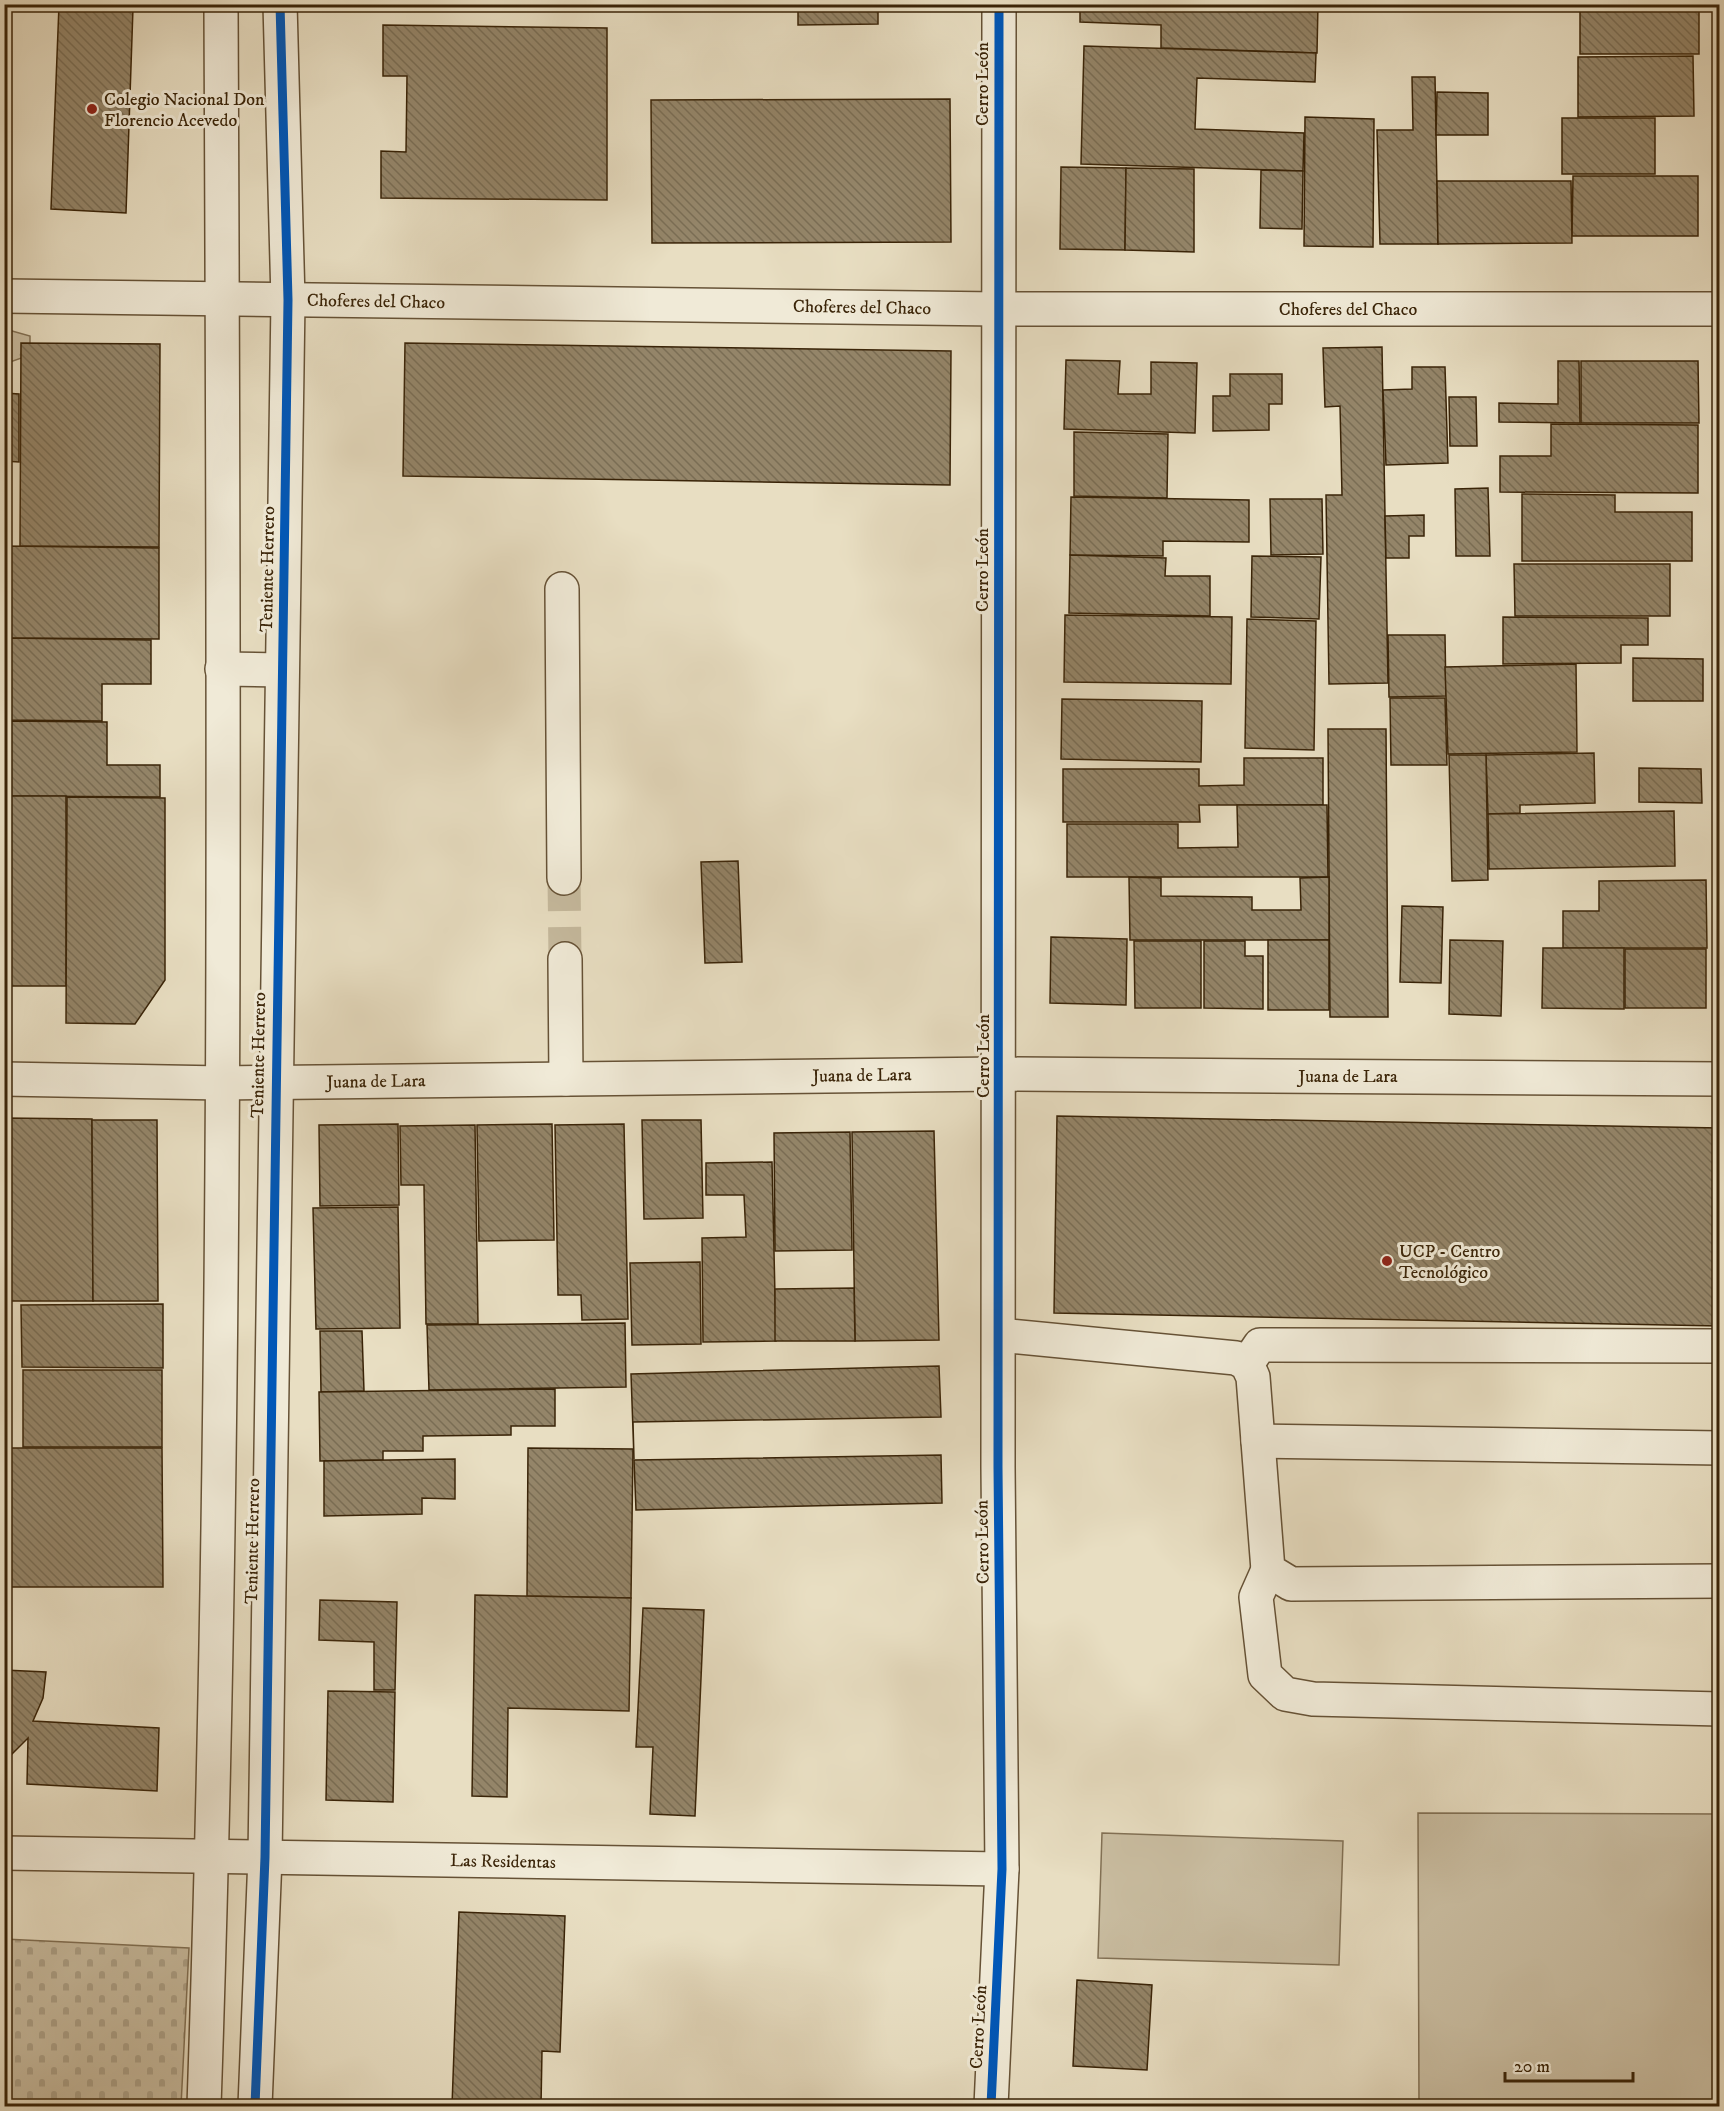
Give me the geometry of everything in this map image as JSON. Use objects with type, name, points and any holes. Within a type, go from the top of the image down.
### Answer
[{"type":"street","name":"Teniente Herrero","points":[[204,2106],[213,1857],[222,1083],[221,4]]},
{"type":"street","name":"Teniente Herrero","points":[[255,2106],[265,1857],[274,1082],[288,300],[280,4]]},
{"type":"street","name":"Cerro León","points":[[991,2106],[1002,1869],[999,1335],[999,4]]},
{"type":"street","name":"Choferes del Chaco","points":[[4,296],[998,309],[1719,309]]},
{"type":"street","points":[[562,589],[564,878]]},
{"type":"street","points":[[222,669],[282,670]]},
{"type":"street","points":[[565,959],[566,1079]]},
{"type":"street","name":"Juana de Lara","points":[[4,1079],[222,1083],[999,1074],[1719,1079]]},
{"type":"street","points":[[999,1335],[1236,1358],[1247,1364],[1253,1377],[1268,1570],[1256,1597],[1264,1675],[1285,1694],[1313,1699],[1719,1709]]},
{"type":"street","points":[[1247,1364],[1260,1345],[1719,1346]]},
{"type":"street","points":[[1258,1441],[1719,1448]]},
{"type":"street","name":"Teniente Herrero","points":[[218,1470],[269,1465]]},
{"type":"street","points":[[1268,1570],[1291,1584],[1719,1581]]},
{"type":"street","name":"Las Residentas","points":[[4,1853],[1002,1869]]},
{"type":"green space","points":[[5,329],[30,336],[30,355],[7,363],[5,368]]},
{"type":"green space","points":[[1418,1813],[1719,1814],[1719,2106],[1419,2106]]},
{"type":"green space","points":[[1102,1833],[1343,1841],[1339,1965],[1098,1958]]},
{"type":"green space","points":[[4,1939],[189,1948],[181,2106],[5,2106]]},
{"type":"building","points":[[798,4],[878,4],[878,24],[798,25]]},
{"type":"building","points":[[1080,4],[1318,4],[1317,53],[1161,48],[1161,25],[1080,22]]},
{"type":"building","points":[[1580,4],[1699,4],[1699,54],[1580,54]]},
{"type":"building","name":"Colegio Nacional Don Florencio Acevedo","points":[[59,5],[133,8],[126,213],[51,209]]},
{"type":"building","points":[[383,25],[607,28],[607,200],[381,198],[381,151],[406,152],[407,76],[383,76]]},
{"type":"building","points":[[1084,46],[1316,53],[1315,82],[1197,78],[1195,129],[1304,133],[1303,171],[1081,164]]},
{"type":"building","points":[[1693,56],[1694,116],[1578,117],[1578,57]]},
{"type":"building","points":[[1412,77],[1435,77],[1438,244],[1380,244],[1377,130],[1413,130]]},
{"type":"building","points":[[1437,92],[1488,93],[1488,135],[1436,135]]},
{"type":"building","points":[[950,99],[951,242],[652,243],[651,100]]},
{"type":"building","points":[[1305,117],[1374,119],[1373,247],[1304,246]]},
{"type":"building","points":[[1562,118],[1655,118],[1655,174],[1562,174]]},
{"type":"building","points":[[1061,167],[1126,168],[1125,250],[1060,249]]},
{"type":"building","points":[[1126,168],[1194,169],[1194,252],[1125,250]]},
{"type":"building","points":[[1261,170],[1303,171],[1302,229],[1260,228]]},
{"type":"building","points":[[1573,176],[1698,176],[1698,236],[1572,236]]},
{"type":"building","points":[[1437,181],[1571,181],[1572,243],[1438,244]]},
{"type":"building","points":[[21,343],[160,344],[159,547],[20,546]]},
{"type":"building","points":[[405,343],[951,351],[950,485],[403,476]]},
{"type":"building","points":[[1382,347],[1388,683],[1329,684],[1326,495],[1342,495],[1340,406],[1325,407],[1323,348]]},
{"type":"building","points":[[1066,360],[1120,361],[1118,394],[1151,394],[1151,362],[1197,363],[1195,433],[1064,429]]},
{"type":"building","points":[[1558,361],[1579,361],[1580,423],[1499,422],[1499,403],[1558,404]]},
{"type":"building","points":[[1581,361],[1698,361],[1699,423],[1581,423]]},
{"type":"building","points":[[1412,367],[1445,367],[1448,463],[1386,465],[1383,390],[1412,389]]},
{"type":"building","points":[[1230,374],[1282,374],[1282,404],[1269,404],[1269,430],[1213,431],[1213,396],[1230,396]]},
{"type":"building","points":[[4,393],[19,394],[19,462],[4,461]]},
{"type":"building","points":[[1449,397],[1476,397],[1477,446],[1450,446]]},
{"type":"building","points":[[1551,424],[1698,425],[1698,493],[1500,492],[1500,456],[1551,456]]},
{"type":"building","points":[[1074,432],[1168,434],[1167,498],[1074,496]]},
{"type":"building","points":[[1488,488],[1490,556],[1456,556],[1455,489]]},
{"type":"building","points":[[1522,494],[1615,495],[1615,512],[1692,512],[1692,561],[1522,561]]},
{"type":"building","points":[[1071,497],[1249,500],[1249,542],[1163,541],[1163,556],[1070,555]]},
{"type":"building","points":[[1270,499],[1322,499],[1323,554],[1271,555]]},
{"type":"building","points":[[1424,515],[1424,536],[1409,536],[1409,558],[1386,558],[1385,516]]},
{"type":"building","points":[[4,546],[159,548],[159,639],[4,638]]},
{"type":"building","points":[[1070,555],[1166,558],[1165,576],[1210,576],[1210,616],[1069,613]]},
{"type":"building","points":[[1252,556],[1321,557],[1319,619],[1251,617]]},
{"type":"building","points":[[1514,564],[1670,564],[1670,616],[1515,616]]},
{"type":"building","points":[[1065,615],[1232,617],[1231,684],[1064,682]]},
{"type":"building","points":[[1503,617],[1648,618],[1648,645],[1621,645],[1621,663],[1503,664]]},
{"type":"building","points":[[1247,619],[1316,621],[1314,750],[1245,748]]},
{"type":"building","points":[[1388,635],[1445,635],[1446,696],[1389,697]]},
{"type":"building","points":[[4,638],[151,640],[151,684],[102,684],[102,721],[4,720]]},
{"type":"building","points":[[1633,658],[1703,659],[1703,701],[1633,701]]},
{"type":"building","points":[[1576,664],[1577,752],[1448,754],[1445,667]]},
{"type":"building","points":[[1390,698],[1445,698],[1447,765],[1391,765]]},
{"type":"building","points":[[1062,699],[1202,701],[1201,762],[1061,759]]},
{"type":"building","points":[[4,721],[107,722],[107,765],[160,765],[160,797],[4,796]]},
{"type":"building","points":[[1328,729],[1386,729],[1388,1017],[1330,1017]]},
{"type":"building","points":[[1594,753],[1595,803],[1520,805],[1520,813],[1488,814],[1486,755]]},
{"type":"building","points":[[1449,755],[1486,755],[1488,880],[1452,881]]},
{"type":"building","points":[[1244,758],[1323,758],[1323,805],[1199,805],[1200,822],[1063,822],[1063,769],[1199,769],[1199,786],[1244,785]]},
{"type":"building","points":[[1639,768],[1701,769],[1702,803],[1639,802]]},
{"type":"building","points":[[4,796],[66,796],[66,986],[4,986]]},
{"type":"building","points":[[67,797],[165,798],[165,980],[135,1024],[66,1023]]},
{"type":"building","points":[[1237,805],[1327,805],[1328,877],[1067,877],[1067,824],[1178,824],[1178,848],[1238,847]]},
{"type":"building","points":[[1674,811],[1675,866],[1489,869],[1488,814]]},
{"type":"building","points":[[738,861],[742,962],[705,963],[701,862]]},
{"type":"building","points":[[1129,877],[1161,878],[1161,896],[1252,897],[1252,910],[1301,910],[1300,878],[1329,877],[1329,940],[1130,940]]},
{"type":"building","points":[[1706,880],[1707,948],[1563,948],[1563,911],[1599,911],[1599,881]]},
{"type":"building","points":[[1402,906],[1443,907],[1441,983],[1400,982]]},
{"type":"building","points":[[1051,937],[1127,939],[1126,1005],[1050,1003]]},
{"type":"building","points":[[1268,940],[1329,940],[1329,1010],[1268,1010]]},
{"type":"building","points":[[1450,940],[1503,941],[1501,1016],[1449,1014]]},
{"type":"building","points":[[1134,941],[1201,941],[1201,1008],[1135,1008]]},
{"type":"building","points":[[1204,941],[1245,941],[1245,956],[1263,956],[1263,1009],[1204,1008]]},
{"type":"building","points":[[1543,948],[1624,948],[1624,1009],[1542,1008]]},
{"type":"building","points":[[1625,949],[1706,949],[1706,1008],[1625,1008]]},
{"type":"building","name":"UCP - Centro Tecnológico","points":[[1057,1116],[1720,1128],[1720,1326],[1054,1313]]},
{"type":"building","points":[[4,1118],[92,1119],[93,1301],[4,1301]]},
{"type":"building","points":[[92,1120],[157,1120],[158,1301],[93,1301]]},
{"type":"building","points":[[642,1120],[701,1120],[703,1218],[644,1219]]},
{"type":"building","points":[[398,1124],[399,1205],[320,1206],[319,1125]]},
{"type":"building","points":[[552,1124],[554,1240],[479,1241],[477,1125]]},
{"type":"building","points":[[624,1124],[628,1319],[582,1320],[581,1295],[558,1295],[555,1125]]},
{"type":"building","points":[[475,1125],[478,1324],[426,1324],[424,1185],[401,1185],[400,1126]]},
{"type":"building","points":[[934,1131],[939,1340],[855,1341],[852,1132]]},
{"type":"building","points":[[850,1132],[852,1250],[775,1251],[774,1133]]},
{"type":"building","points":[[772,1162],[776,1341],[703,1342],[702,1238],[746,1237],[744,1195],[706,1195],[706,1163]]},
{"type":"building","points":[[398,1207],[400,1328],[316,1329],[313,1208]]},
{"type":"building","points":[[700,1262],[701,1344],[632,1345],[630,1263]]},
{"type":"building","points":[[854,1288],[855,1341],[775,1341],[775,1289]]},
{"type":"building","points":[[163,1304],[163,1368],[22,1367],[21,1305]]},
{"type":"building","points":[[625,1323],[626,1387],[429,1390],[427,1325]]},
{"type":"building","points":[[320,1331],[362,1331],[364,1391],[321,1392]]},
{"type":"building","points":[[939,1366],[941,1417],[633,1422],[634,1459],[631,1374]]},
{"type":"building","points":[[23,1370],[162,1370],[162,1447],[23,1447]]},
{"type":"building","points":[[555,1389],[555,1426],[511,1426],[511,1435],[423,1436],[423,1451],[383,1451],[383,1460],[320,1461],[319,1392]]},
{"type":"building","points":[[4,1448],[162,1448],[163,1587],[4,1587]]},
{"type":"building","points":[[528,1448],[633,1449],[631,1598],[527,1596]]},
{"type":"building","points":[[941,1455],[942,1503],[636,1510],[634,1460]]},
{"type":"building","points":[[455,1459],[455,1499],[422,1498],[422,1514],[324,1516],[324,1461]]},
{"type":"building","points":[[475,1595],[631,1598],[629,1711],[508,1708],[507,1797],[472,1796]]},
{"type":"building","points":[[320,1600],[397,1602],[395,1690],[374,1690],[374,1642],[319,1640]]},
{"type":"building","points":[[643,1608],[704,1610],[695,1816],[650,1814],[653,1747],[636,1747]]},
{"type":"building","points":[[4,1670],[46,1672],[43,1698],[33,1721],[159,1728],[157,1791],[27,1784],[28,1738],[4,1762]]},
{"type":"building","points":[[328,1691],[395,1692],[393,1802],[326,1800]]},
{"type":"building","points":[[459,1912],[565,1916],[560,2052],[542,2051],[541,2106],[452,2106]]},
{"type":"building","points":[[1077,1980],[1152,1985],[1147,2070],[1073,2066]]},
{"type":"tunnel","points":[[564,878],[565,959]]},
{"type":"cycle path","points":[[255,2106],[265,1857],[288,300],[280,4]]},
{"type":"cycle path","points":[[991,2106],[1002,1869],[998,1467],[999,4]]},
{"type":"place","name":"Colegio Nacional Don Florencio Acevedo","points":[[92,109]]},
{"type":"place","name":"UCP - Centro Tecnológico","points":[[1387,1261]]}]
